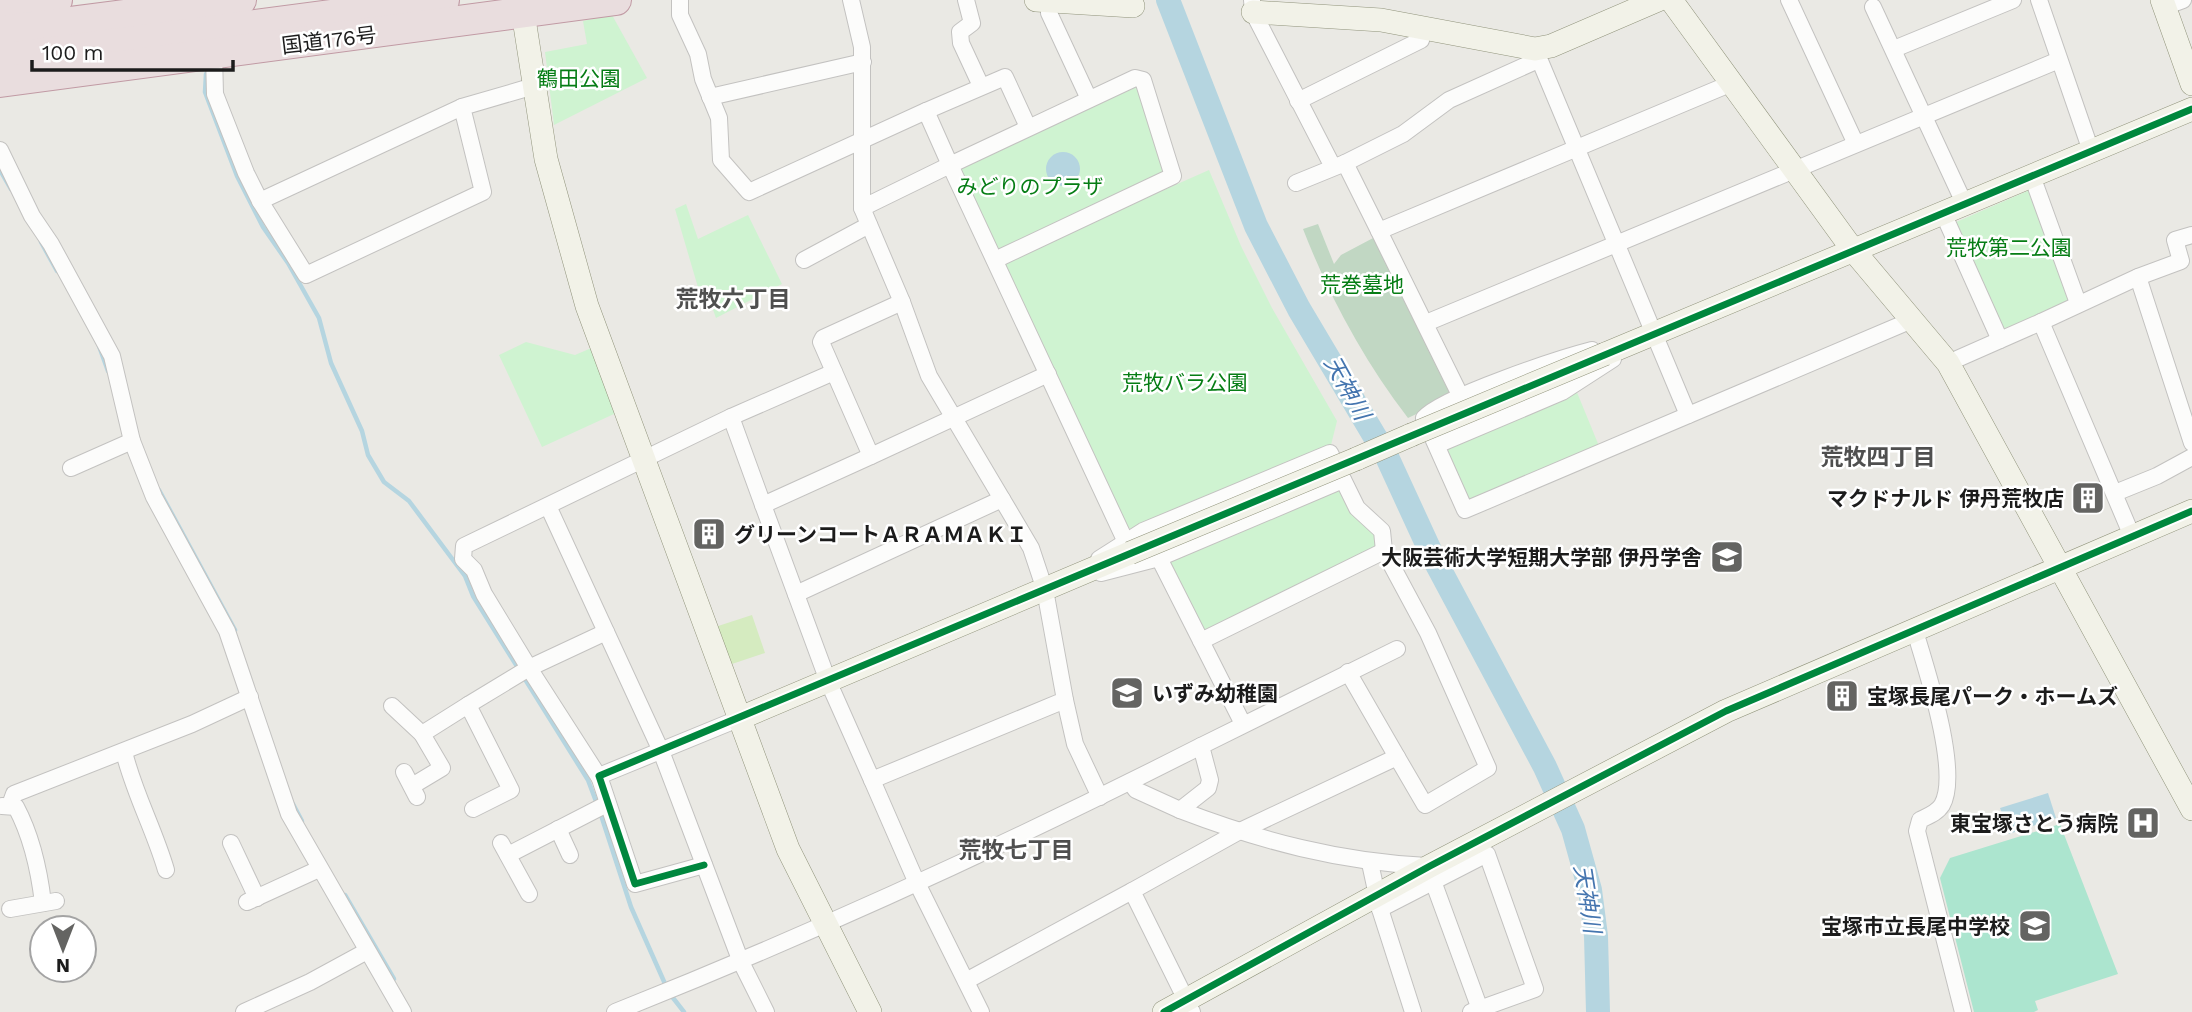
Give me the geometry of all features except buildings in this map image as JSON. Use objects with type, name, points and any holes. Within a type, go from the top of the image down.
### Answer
[{"type":"highway","points":[[0,7],[58,0]]},
{"type":"highway","points":[[0,31],[241,0]]},
{"type":"highway","points":[[0,59],[444,0]]},
{"type":"highway","name":"国道176号","points":[[0,82],[214,55],[522,7],[616,0]]},
{"type":"street","points":[[680,0],[680,15],[698,54],[703,79],[719,118],[720,160],[749,192],[1004,77],[1028,127]]},
{"type":"street","points":[[851,0],[860,31],[863,62],[862,208],[902,302],[929,376],[1031,548],[1045,590],[1075,744],[1100,797]]},
{"type":"street","points":[[966,0],[973,19],[972,23],[960,32],[961,43],[981,86]]},
{"type":"street","points":[[1296,183],[1404,134],[1449,100],[1551,46],[1658,0]]},
{"type":"street","points":[[1671,0],[1853,250],[1948,363],[2192,809]]},
{"type":"street","points":[[1789,0],[1856,142]]},
{"type":"street","points":[[1894,49],[1980,6],[2013,0]]},
{"type":"street","points":[[2039,0],[2091,151]]},
{"type":"street","points":[[1089,99],[1043,1],[1133,6]]},
{"type":"street","points":[[1875,2],[1924,114],[2000,340]]},
{"type":"street","points":[[2169,2],[2192,84]]},
{"type":"street","points":[[1253,6],[1381,20],[1537,55]]},
{"type":"street","points":[[1253,6],[1298,101],[1379,231],[1461,397]]},
{"type":"street","points":[[522,7],[546,159],[580,283],[788,849],[870,1012]]},
{"type":"street","points":[[1298,101],[1421,40],[1424,28]]},
{"type":"street","points":[[214,55],[215,94],[260,201],[306,275],[484,192],[462,107]]},
{"type":"street","points":[[1537,55],[1688,415]]},
{"type":"street","points":[[1426,323],[1856,142],[2059,60]]},
{"type":"street","points":[[710,97],[863,62]]},
{"type":"street","points":[[862,208],[1135,78],[1143,80],[1173,176],[995,260]]},
{"type":"street","points":[[1379,231],[1732,83]]},
{"type":"street","points":[[260,201],[462,107],[534,86]]},
{"type":"street","points":[[1127,547],[1383,447],[2192,109]]},
{"type":"street","points":[[926,111],[1127,547]]},
{"type":"street","points":[[0,150],[32,216],[51,244],[112,356],[132,441],[149,489],[227,631],[283,797],[319,869],[403,1012]]},
{"type":"street","points":[[2032,176],[2078,303]]},
{"type":"street","points":[[804,260],[869,225]]},
{"type":"street","points":[[1948,363],[2078,303],[2181,261],[2175,240],[2192,235]]},
{"type":"street","points":[[2138,277],[2192,443]]},
{"type":"street","points":[[871,456],[821,342],[824,338],[902,302]]},
{"type":"street","points":[[1652,334],[1554,360],[1430,411],[1424,418],[1465,510],[1912,320]]},
{"type":"street","points":[[2040,322],[2132,536]]},
{"type":"street","points":[[1437,445],[1562,392],[1652,334]]},
{"type":"street","points":[[704,865],[635,884],[599,777],[484,594],[474,570],[463,559],[464,546],[732,417],[834,372]]},
{"type":"street","points":[[763,505],[954,420],[1048,374]]},
{"type":"street","points":[[732,417],[828,681],[916,881],[981,1012]]},
{"type":"street","points":[[71,468],[132,441]]},
{"type":"street","points":[[599,777],[1071,579],[1127,547],[1330,453],[1357,508],[1382,531],[1384,551],[1428,634],[1488,768],[1425,805],[1348,672]]},
{"type":"street","points":[[2115,493],[2157,476],[2192,457]]},
{"type":"street","points":[[1071,579],[1136,566],[1159,558],[1343,480]]},
{"type":"street","points":[[796,594],[1002,499]]},
{"type":"street","points":[[548,506],[661,751],[741,962],[766,1012]]},
{"type":"street","points":[[1164,1012],[1190,1006],[1431,874],[1580,787],[1726,711],[1914,628],[2192,512]]},
{"type":"street","points":[[1201,641],[1384,551]]},
{"type":"street","points":[[1159,558],[1243,724]]},
{"type":"street","points":[[1914,628],[1948,763],[1944,802],[1937,811],[1920,820],[1917,831],[1963,1012]]},
{"type":"street","points":[[422,734],[529,668],[606,632]]},
{"type":"street","points":[[615,1012],[741,962],[1100,797],[1397,649]]},
{"type":"street","points":[[5,806],[14,794],[124,752],[250,697]]},
{"type":"street","points":[[872,780],[1065,700]]},
{"type":"street","points":[[468,705],[514,795],[474,809]]},
{"type":"street","points":[[392,706],[422,734],[442,768],[411,785]]},
{"type":"street","points":[[1180,810],[1208,788],[1210,780],[1201,746]]},
{"type":"street","points":[[124,752],[133,789],[154,827],[166,870]]},
{"type":"street","points":[[966,981],[1238,832],[1397,757]]},
{"type":"street","points":[[1130,782],[1136,790],[1238,832],[1370,863],[1431,874],[1487,854],[1535,989],[1478,1011],[1431,874]]},
{"type":"street","points":[[529,894],[505,849],[558,829],[607,804]]},
{"type":"street","points":[[5,806],[16,807],[23,821],[49,902],[10,909]]},
{"type":"street","points":[[558,829],[570,855]]},
{"type":"street","points":[[237,847],[252,900],[319,869]]},
{"type":"street","points":[[1370,863],[1378,902],[1413,1012]]},
{"type":"street","points":[[1132,891],[1190,1006]]},
{"type":"street","points":[[244,1012],[310,982],[367,951]]},
{"type":"green space","name":"鶴田公園","points":[[612,15],[647,78],[554,125],[545,52],[587,44],[583,21]]},
{"type":"green space","name":"みどりのプラザ","points":[[1133,85],[1141,88],[1167,173],[997,253],[959,171],[962,164]]},
{"type":"green space","name":"荒牧バラ公園","points":[[1209,170],[1241,246],[1272,308],[1337,421],[1331,445],[1132,529],[1126,527],[1005,264],[1008,259]]},
{"type":"green space","name":"荒牧第二公園","points":[[2032,189],[2071,298],[2068,303],[2006,328],[2001,327],[1954,223]]},
{"type":"green space","points":[[686,204],[698,239],[748,215],[782,284],[716,318],[711,304],[702,301],[675,209]]},
{"type":"green space","name":"荒巻墓地","points":[[1318,224],[1334,264],[1341,255],[1375,237],[1453,392],[1452,397],[1408,418],[1362,351],[1324,279],[1303,229]]},
{"type":"green space","points":[[526,342],[575,355],[596,346],[617,408],[614,414],[542,447],[499,355]]},
{"type":"green space","points":[[1576,390],[1599,446],[1469,501],[1445,445]]},
{"type":"green space","points":[[1335,488],[1344,489],[1379,533],[1380,547],[1203,631],[1169,564],[1170,558]]},
{"type":"green space","points":[[752,615],[765,653],[726,666],[715,627]]},
{"type":"green space","name":"宝塚市立長尾中学校","points":[[2060,824],[2118,974],[2035,1001],[2038,1010],[2034,1012],[1974,1012],[1940,878],[1950,858]]},
{"type":"water","points":[[1063,152],[1075,157],[1080,169],[1075,181],[1063,186],[1051,181],[1046,169],[1051,157]]},
{"type":"water","points":[[2048,793],[2056,818],[2009,834],[2000,808]]},
{"type":"waterway","name":"天神川","points":[[1168,0],[1256,226],[1299,309],[1387,457],[1433,557],[1545,767],[1573,829],[1590,890],[1596,936],[1598,1012]]},
{"type":"waterway","points":[[206,74],[205,92],[237,176],[263,227],[288,263],[319,318],[331,363],[362,431],[368,455],[384,482],[409,501],[465,576],[473,596],[588,780],[597,804]]},
{"type":"waterway","points":[[0,170],[11,189]]},
{"type":"waterway","points":[[41,242],[57,271]]},
{"type":"waterway","points":[[99,346],[108,371]]},
{"type":"waterway","points":[[159,490],[235,630]]},
{"type":"waterway","points":[[293,804],[302,821]]},
{"type":"waterway","points":[[600,812],[631,907],[666,986]]},
{"type":"waterway","points":[[345,895],[394,979]]},
{"type":"waterway","points":[[670,994],[684,1012]]},
{"type":"cycle path","points":[[704,865],[635,884],[599,776],[2192,109]]},
{"type":"cycle path","points":[[1164,1012],[1430,866],[1726,711],[2192,511]]},
{"type":"place","name":"マクドナルド 伊丹荒牧店","points":[[2088,498]]},
{"type":"place","name":"グリーンコートＡＲＡＭＡＫＩ","points":[[709,534]]},
{"type":"place","name":"大阪芸術大学短期大学部 伊丹学舎","points":[[1727,557]]},
{"type":"place","name":"いずみ幼稚園","points":[[1127,693]]},
{"type":"place","name":"宝塚長尾パーク・ホームズ","points":[[1842,696]]},
{"type":"place","name":"東宝塚さとう病院","points":[[2143,823]]},
{"type":"place","name":"宝塚市立長尾中学校","points":[[2035,926]]},
{"type":"district","name":"荒牧六丁目","points":[[733,299]]},
{"type":"district","name":"荒牧四丁目","points":[[1878,457]]},
{"type":"district","name":"荒牧七丁目","points":[[1016,850]]}]
